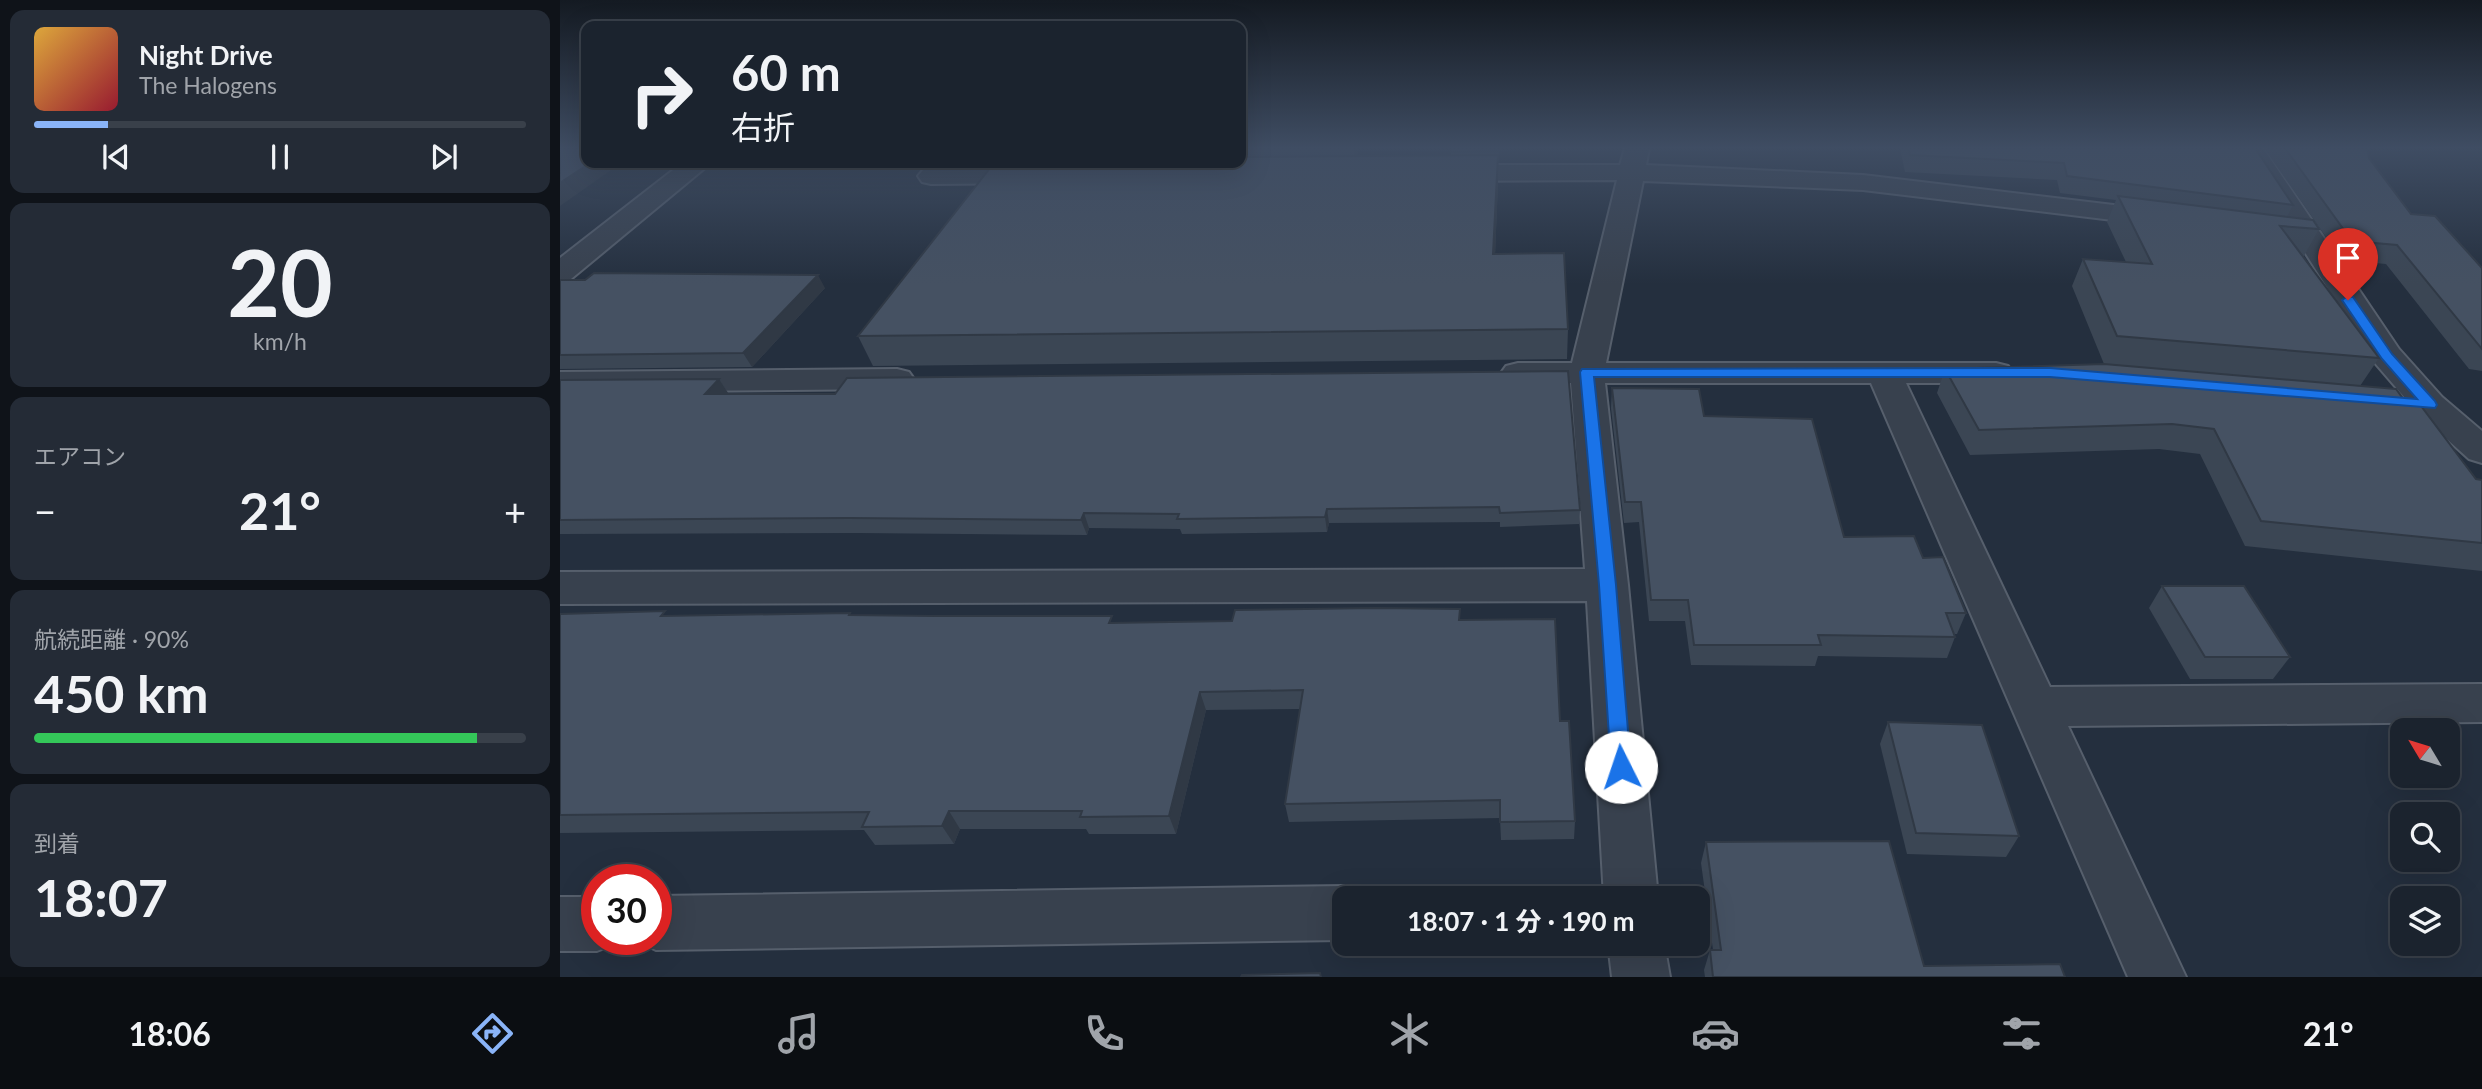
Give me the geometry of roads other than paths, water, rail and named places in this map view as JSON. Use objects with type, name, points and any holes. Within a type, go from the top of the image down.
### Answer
[{"type":"street","points":[[560,273],[660,194]]},
{"type":"street","points":[[1627,194],[1587,372],[1607,585],[1630,886]]},
{"type":"street","points":[[1969,194],[2186,221]]},
{"type":"street","points":[[2273,194],[2293,234],[2387,356],[2430,405],[2482,451]]},
{"type":"street","points":[[1490,373],[2022,373]]},
{"type":"street","points":[[1884,373],[2157,977]]},
{"type":"street","points":[[560,382],[934,378]]},
{"type":"street","points":[[2389,401],[2430,405]]},
{"type":"street","points":[[560,588],[1607,585]]},
{"type":"street","points":[[2035,707],[2482,703]]},
{"type":"street","points":[[672,923],[1332,913]]},
{"type":"street","points":[[560,924],[581,924]]},
{"type":"street","points":[[1638,956],[1641,977]]}]
